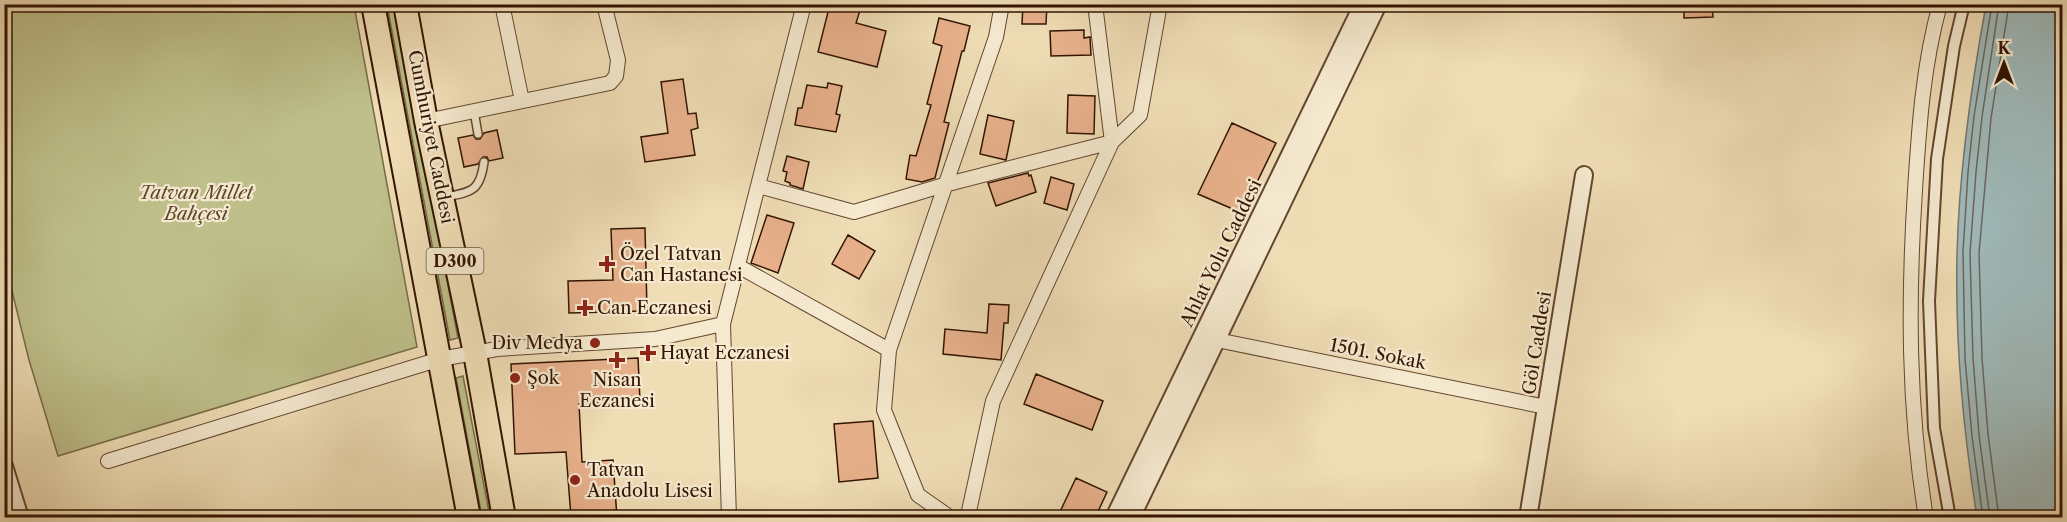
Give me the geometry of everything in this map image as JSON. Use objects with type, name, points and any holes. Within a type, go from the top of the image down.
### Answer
[{"type":"highway","name":"Cumhuriyet Caddesi","points":[[373,4],[469,518]]},
{"type":"highway","name":"Cumhuriyet Caddesi","points":[[405,4],[426,121],[475,353],[504,518]]},
{"type":"street","points":[[502,4],[522,101]]},
{"type":"street","points":[[426,121],[610,83],[616,76],[618,60],[603,4]]},
{"type":"street","points":[[729,518],[723,324],[804,4]]},
{"type":"street","points":[[951,518],[918,495],[884,410],[889,350],[996,37],[1002,4]]},
{"type":"street","points":[[1095,4],[1112,142]]},
{"type":"street","points":[[971,518],[969,511],[993,401],[1112,142],[1140,115],[1160,4]]},
{"type":"street","name":"Ahlat Yolu Caddesi","points":[[1321,106],[1363,4]]},
{"type":"street","name":"Ahlat Yolu Caddesi","points":[[1114,518],[1208,339],[1321,106],[1378,4]]},
{"type":"street","points":[[1926,518],[1919,478],[1909,353],[1910,263],[1924,75],[1940,4]]},
{"type":"street","points":[[1950,518],[1934,428],[1929,301],[1937,159],[1954,46],[1964,4]]},
{"type":"street","points":[[758,186],[854,212],[944,185],[1112,142]]},
{"type":"street","name":"Göl Caddesi","points":[[1528,518],[1584,175]]},
{"type":"street","points":[[738,266],[889,350]]},
{"type":"street","points":[[108,461],[441,359],[497,349],[655,339],[723,324]]},
{"type":"street","name":"Ahlat Yolu Caddesi","points":[[1131,518],[1208,339]]},
{"type":"street","name":"1501. Sokak","points":[[1208,339],[1546,407]]},
{"type":"street","points":[[4,466],[20,518]]},
{"type":"lane","points":[[474,111],[478,134]]},
{"type":"lane","points":[[442,198],[470,193],[482,178],[484,162]]},
{"type":"green space","name":"Tatvan Millet Bahçesi","points":[[4,5],[354,5],[417,347],[58,456],[29,360],[5,263]]},
{"type":"green space","points":[[387,5],[395,5],[458,338],[450,340]]},
{"type":"green space","points":[[463,376],[490,517],[482,517],[456,378]]},
{"type":"water","points":[[1986,5],[2062,5],[2062,517],[1977,517],[1972,484],[1959,353],[1957,254],[1960,191],[1967,129]]},
{"type":"building","points":[[830,4],[862,4],[856,23],[886,31],[877,67],[818,52]]},
{"type":"building","points":[[1023,4],[1047,4],[1046,24],[1022,24]]},
{"type":"building","points":[[1684,4],[1712,4],[1713,17],[1684,18]]},
{"type":"building","points":[[939,18],[970,26],[944,122],[949,123],[935,178],[922,182],[906,179],[910,155],[916,156],[931,105],[927,104],[942,46],[933,43]]},
{"type":"building","points":[[1084,30],[1084,38],[1090,37],[1091,55],[1051,56],[1050,31]]},
{"type":"building","points":[[683,79],[688,114],[696,113],[698,128],[691,130],[695,155],[645,162],[641,137],[668,133],[661,82]]},
{"type":"building","points":[[828,83],[842,86],[836,114],[840,115],[836,132],[795,125],[798,108],[802,108],[807,85],[827,88]]},
{"type":"building","points":[[1068,95],[1095,96],[1094,134],[1067,133]]},
{"type":"building","points":[[988,115],[1014,121],[1006,160],[980,154]]},
{"type":"building","points":[[1232,123],[1276,143],[1242,213],[1198,194]]},
{"type":"building","points":[[497,130],[503,158],[489,161],[487,157],[483,157],[478,164],[464,167],[458,138],[473,135],[476,139],[480,139],[484,133]]},
{"type":"building","points":[[787,156],[809,162],[803,189],[785,181],[787,172],[783,171]]},
{"type":"building","points":[[1028,173],[1029,176],[1031,175],[1036,192],[996,206],[988,183]]},
{"type":"building","points":[[1051,177],[1074,184],[1067,210],[1044,203]]},
{"type":"building","points":[[767,215],[794,223],[778,273],[751,263]]},
{"type":"building","points":[[645,228],[647,311],[569,313],[568,281],[613,280],[611,229]]},
{"type":"building","points":[[848,235],[875,251],[859,279],[832,264]]},
{"type":"building","points":[[989,304],[1009,305],[1008,323],[1004,323],[1001,360],[943,354],[945,329],[987,333]]},
{"type":"building","points":[[638,358],[640,401],[579,404],[582,462],[613,460],[617,518],[571,517],[566,452],[515,454],[511,364]]},
{"type":"building","points":[[1036,374],[1103,401],[1092,430],[1024,404]]},
{"type":"building","points":[[873,421],[878,478],[839,482],[834,424]]},
{"type":"building","points":[[1076,478],[1107,492],[1095,518],[1057,518]]},
{"type":"place","name":"Özel Tatvan Can Hastanesi","points":[[607,264]]},
{"type":"place","name":"Can Eczanesi","points":[[585,308]]},
{"type":"place","name":"Div Medya","points":[[595,343]]},
{"type":"place","name":"Hayat Eczanesi","points":[[648,353]]},
{"type":"place","name":"Nisan Eczanesi","points":[[617,360]]},
{"type":"place","name":"Şok","points":[[515,378]]},
{"type":"place","name":"Tatvan Anadolu Lisesi","points":[[575,480]]}]
